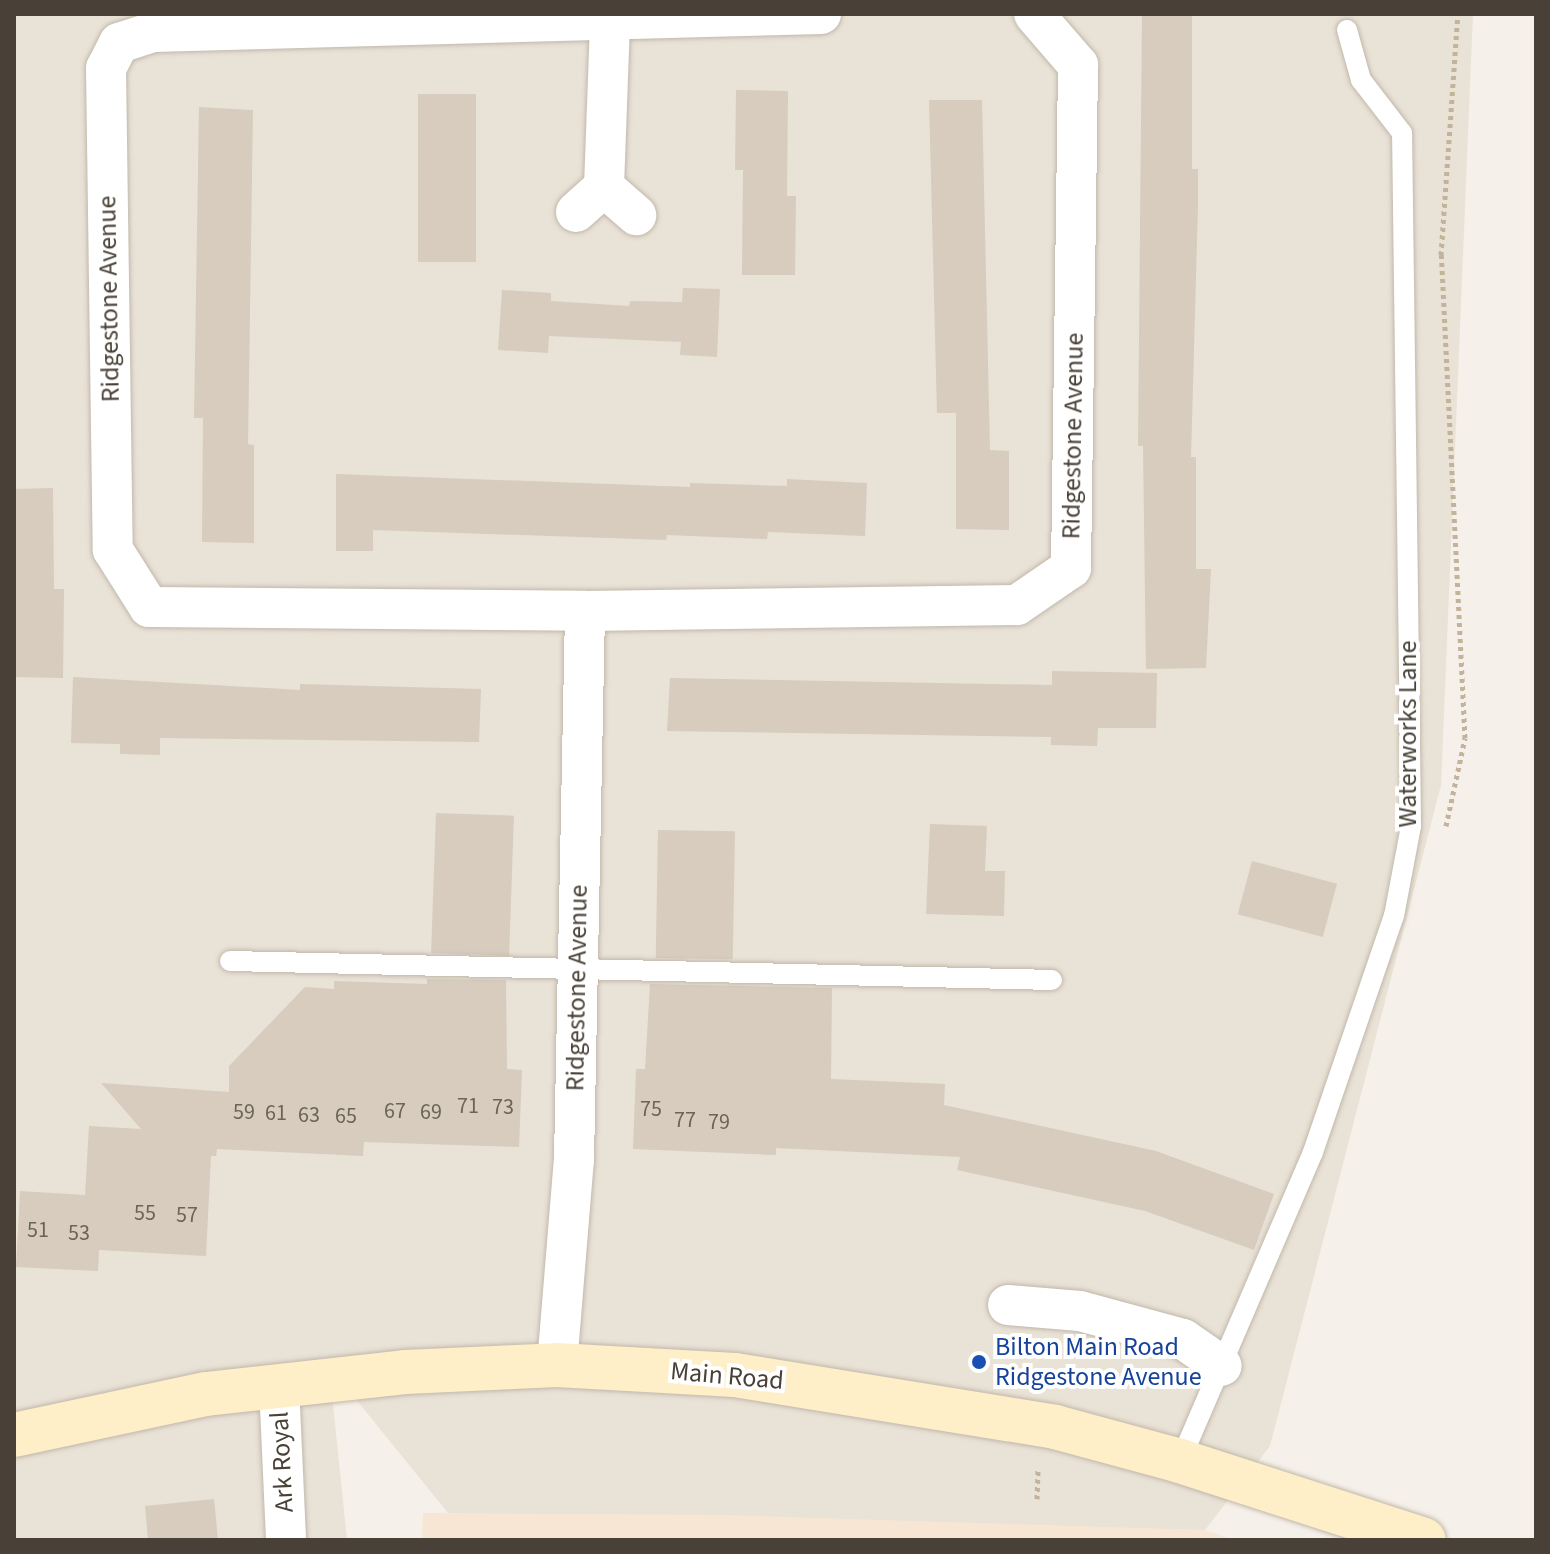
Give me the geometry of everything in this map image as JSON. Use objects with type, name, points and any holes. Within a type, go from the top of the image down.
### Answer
[{"type":"main road","name":"Main Road","points":[[14,1435],[206,1394],[279,1385],[557,1365],[792,1381],[1055,1427],[1180,1461],[1424,1540]]},
{"type":"street","name":"Ridgestone Avenue","points":[[821,14],[610,23],[153,32],[119,43],[106,68],[113,550],[149,607],[585,611],[1017,605],[1071,568],[1078,65],[1034,14]]},
{"type":"street","points":[[610,23],[590,200],[636,215]]},
{"type":"street","name":"Ridgestone Avenue","points":[[557,1365],[574,1160],[585,611]]},
{"type":"street","points":[[1008,1305],[1080,1311],[1183,1339],[1222,1366]]},
{"type":"street","name":"Ark Royal","points":[[279,1385],[286,1540]]},
{"type":"lane","name":"Waterworks Lane","points":[[1180,1461],[1318,1137],[1394,916],[1411,826],[1402,133],[1361,80],[1347,30]]},
{"type":"lane","points":[[230,961],[1052,980]]},
{"type":"path","points":[[1037,1499],[1038,1459]]},
{"type":"shaded area","points":[[14,14],[1473,14],[1441,785],[1270,1446],[1205,1530],[448,1513],[329,1366],[347,1540],[14,1540]]},
{"type":"shaded area","points":[[423,1513],[725,1515],[1205,1530],[1234,1540],[422,1540]]},
{"type":"building","points":[[1142,14],[1192,14],[1192,169],[1198,169],[1198,206],[1191,457],[1196,457],[1196,569],[1211,569],[1206,668],[1146,669],[1143,446],[1138,446]]},
{"type":"building","points":[[736,90],[788,91],[787,196],[796,196],[795,275],[742,275],[743,170],[735,170]]},
{"type":"building","points":[[418,94],[476,94],[476,262],[418,262]]},
{"type":"building","points":[[929,100],[982,100],[990,450],[1009,451],[1009,530],[956,529],[956,413],[937,413]]},
{"type":"building","points":[[199,107],[253,110],[248,444],[254,445],[254,543],[202,542],[203,418],[194,418]]},
{"type":"building","points":[[683,288],[720,289],[717,357],[680,355],[681,342],[549,336],[548,353],[498,350],[502,290],[551,293],[551,301],[629,306],[630,301],[682,302]]},
{"type":"building","points":[[336,474],[690,487],[690,483],[787,486],[787,479],[867,483],[865,536],[768,532],[767,539],[667,535],[666,540],[373,530],[373,551],[336,551]]},
{"type":"building","points":[[53,488],[54,589],[64,589],[63,678],[14,677],[14,489]]},
{"type":"building","points":[[1052,671],[1157,673],[1156,728],[1098,728],[1097,746],[1051,745],[1051,737],[667,731],[670,678],[1052,685]]},
{"type":"building","points":[[73,677],[300,690],[300,684],[481,689],[479,742],[160,738],[160,755],[120,754],[120,744],[71,743]]},
{"type":"building","points":[[436,813],[514,816],[509,956],[431,953]]},
{"type":"building","points":[[930,824],[987,826],[985,871],[1005,871],[1004,916],[926,914]]},
{"type":"building","points":[[658,830],[735,831],[733,959],[656,958]]},
{"type":"building","points":[[1252,861],[1337,884],[1323,937],[1238,914]]},
{"type":"building","points":[[427,979],[506,980],[507,1069],[522,1070],[519,1147],[364,1142],[363,1156],[217,1149],[216,1156],[211,1156],[206,1256],[99,1250],[98,1271],[16,1267],[20,1191],[85,1195],[89,1126],[141,1129],[101,1083],[229,1092],[229,1066],[305,987],[334,989],[334,981],[427,984]]},
{"type":"building","points":[[650,984],[832,988],[831,1079],[945,1084],[944,1105],[1156,1151],[1274,1194],[1254,1250],[1145,1211],[957,1170],[960,1157],[776,1148],[776,1155],[633,1149],[636,1069],[645,1069]]},
{"type":"building","points":[[214,1499],[218,1540],[148,1540],[145,1506]]},
{"type":"place","name":"Bilton Main Road Ridgestone Avenue","points":[[979,1362]]}]
